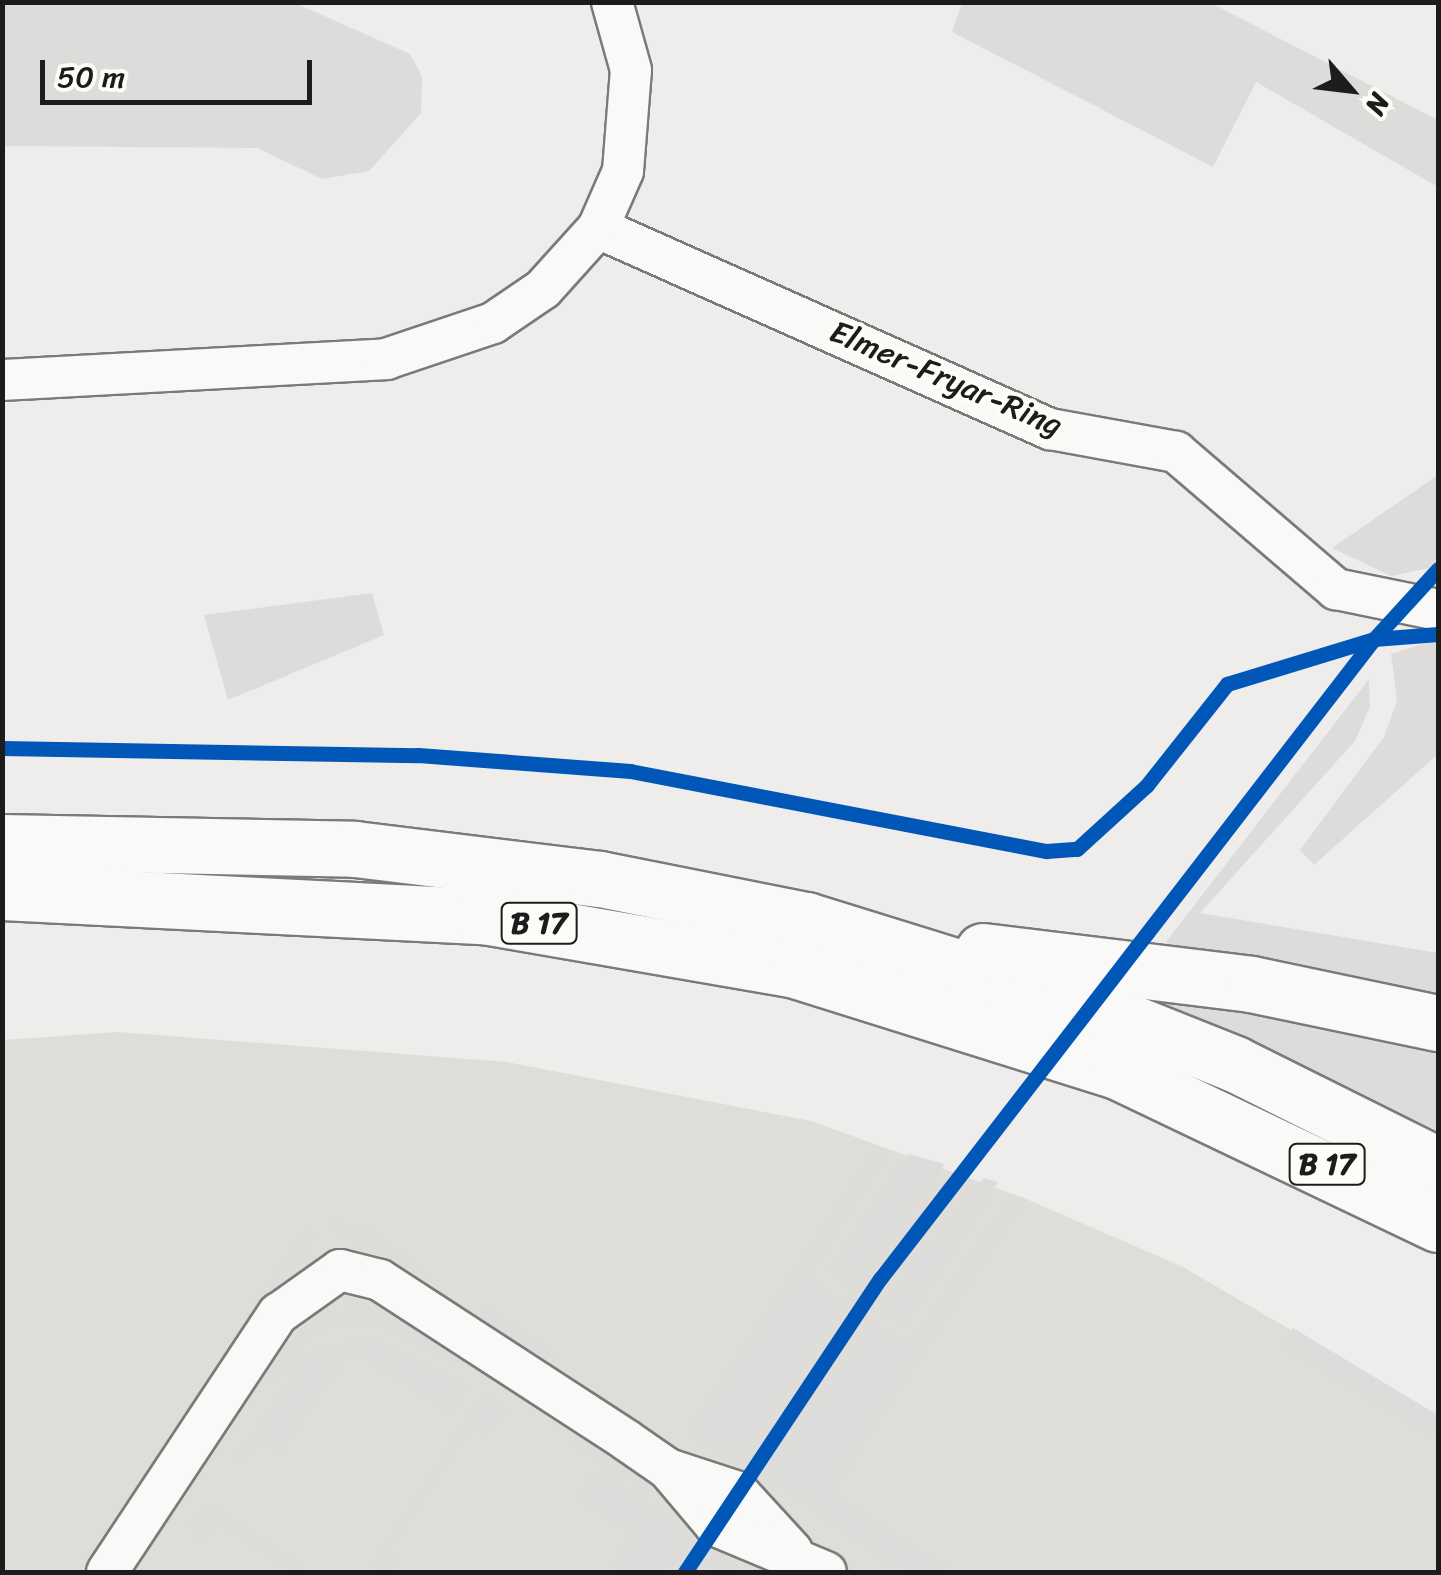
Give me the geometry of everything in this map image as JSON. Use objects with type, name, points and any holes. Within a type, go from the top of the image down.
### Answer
[{"type":"highway","name":"B 17","points":[[2,842],[232,844],[492,864],[714,900],[914,948],[1109,986],[1235,1064],[1438,1165]]},
{"type":"highway","name":"B 17","points":[[2,892],[351,904],[592,930],[794,970],[1060,1049],[1214,1109],[1438,1224]]},
{"type":"highway","points":[[1109,986],[1438,1024]]},
{"type":"street","points":[[2,380],[415,354],[493,323],[543,289],[598,228],[623,171],[633,110],[612,2]]},
{"type":"street","name":"Elmer-Fryar-Ring","points":[[598,228],[1050,429],[1176,452],[1336,589],[1438,610]]},
{"type":"street","points":[[106,1572],[278,1314],[340,1270],[393,1288],[668,1470],[716,1526],[792,1551],[826,1572]]},
{"type":"shaded area","points":[[3,2],[295,3],[410,54],[422,76],[421,113],[369,171],[322,179],[257,148],[3,146]]},
{"type":"shaded area","points":[[962,3],[1211,3],[1438,120],[1438,187],[1256,82],[1213,167],[952,32]]},
{"type":"shaded area","points":[[1438,475],[1438,556],[1429,568],[1391,576],[1332,548]]},
{"type":"shaded area","points":[[372,593],[384,635],[228,700],[204,615]]},
{"type":"shaded area","points":[[1438,639],[1438,754],[1314,865],[1300,850],[1384,737],[1397,701],[1391,654]]},
{"type":"shaded area","points":[[1369,679],[1370,707],[1355,741],[1200,913],[1438,953],[1438,1000],[1165,943]]},
{"type":"shaded area","points":[[1152,989],[1438,1049],[1438,1131],[1155,1003]]},
{"type":"shaded area","points":[[118,1032],[507,1062],[811,1121],[1024,1198],[1183,1267],[1438,1416],[1438,1572],[3,1572],[3,1040]]},
{"type":"shaded area","points":[[879,1147],[888,1151],[809,1273],[843,1306],[738,1464],[688,1430]]},
{"type":"shaded area","points":[[909,1154],[945,1164],[851,1289],[831,1270]]},
{"type":"shaded area","points":[[984,1178],[998,1182],[903,1324],[881,1309]]},
{"type":"shaded area","points":[[1013,1195],[1024,1198],[830,1493],[952,1572],[903,1572],[768,1476],[871,1323],[903,1344],[918,1338]]},
{"type":"shaded area","points":[[333,1221],[366,1229],[434,1281],[340,1234]]},
{"type":"shaded area","points":[[307,1227],[314,1236],[257,1316],[247,1316]]},
{"type":"shaded area","points":[[483,1307],[557,1357],[549,1368],[475,1319]]},
{"type":"shaded area","points":[[353,1309],[408,1323],[476,1371],[389,1329],[346,1321],[312,1335],[272,1382],[260,1379],[303,1327]]},
{"type":"shaded area","points":[[1293,1328],[1438,1415],[1428,1434],[1282,1346]]},
{"type":"shaded area","points":[[371,1338],[468,1386],[450,1412],[351,1348],[280,1450],[260,1437],[244,1461],[238,1456],[311,1353]]},
{"type":"shaded area","points":[[484,1396],[506,1410],[482,1433],[470,1426],[388,1549],[400,1558],[397,1572],[369,1572]]},
{"type":"shaded area","points":[[578,1431],[633,1468],[663,1500],[569,1441]]},
{"type":"shaded area","points":[[596,1471],[693,1536],[669,1572],[609,1572],[634,1534],[579,1498]]},
{"type":"shaded area","points":[[206,1503],[310,1572],[280,1572],[283,1566],[220,1522],[202,1542],[190,1526]]},
{"type":"shaded area","points":[[715,1552],[730,1561],[748,1572],[702,1572]]},
{"type":"cycle path","points":[[685,1572],[880,1279],[1374,639],[1438,569]]},
{"type":"cycle path","points":[[2,748],[418,755],[630,771],[1046,851],[1077,849],[1147,785],[1227,684],[1374,639],[1438,634]]}]
